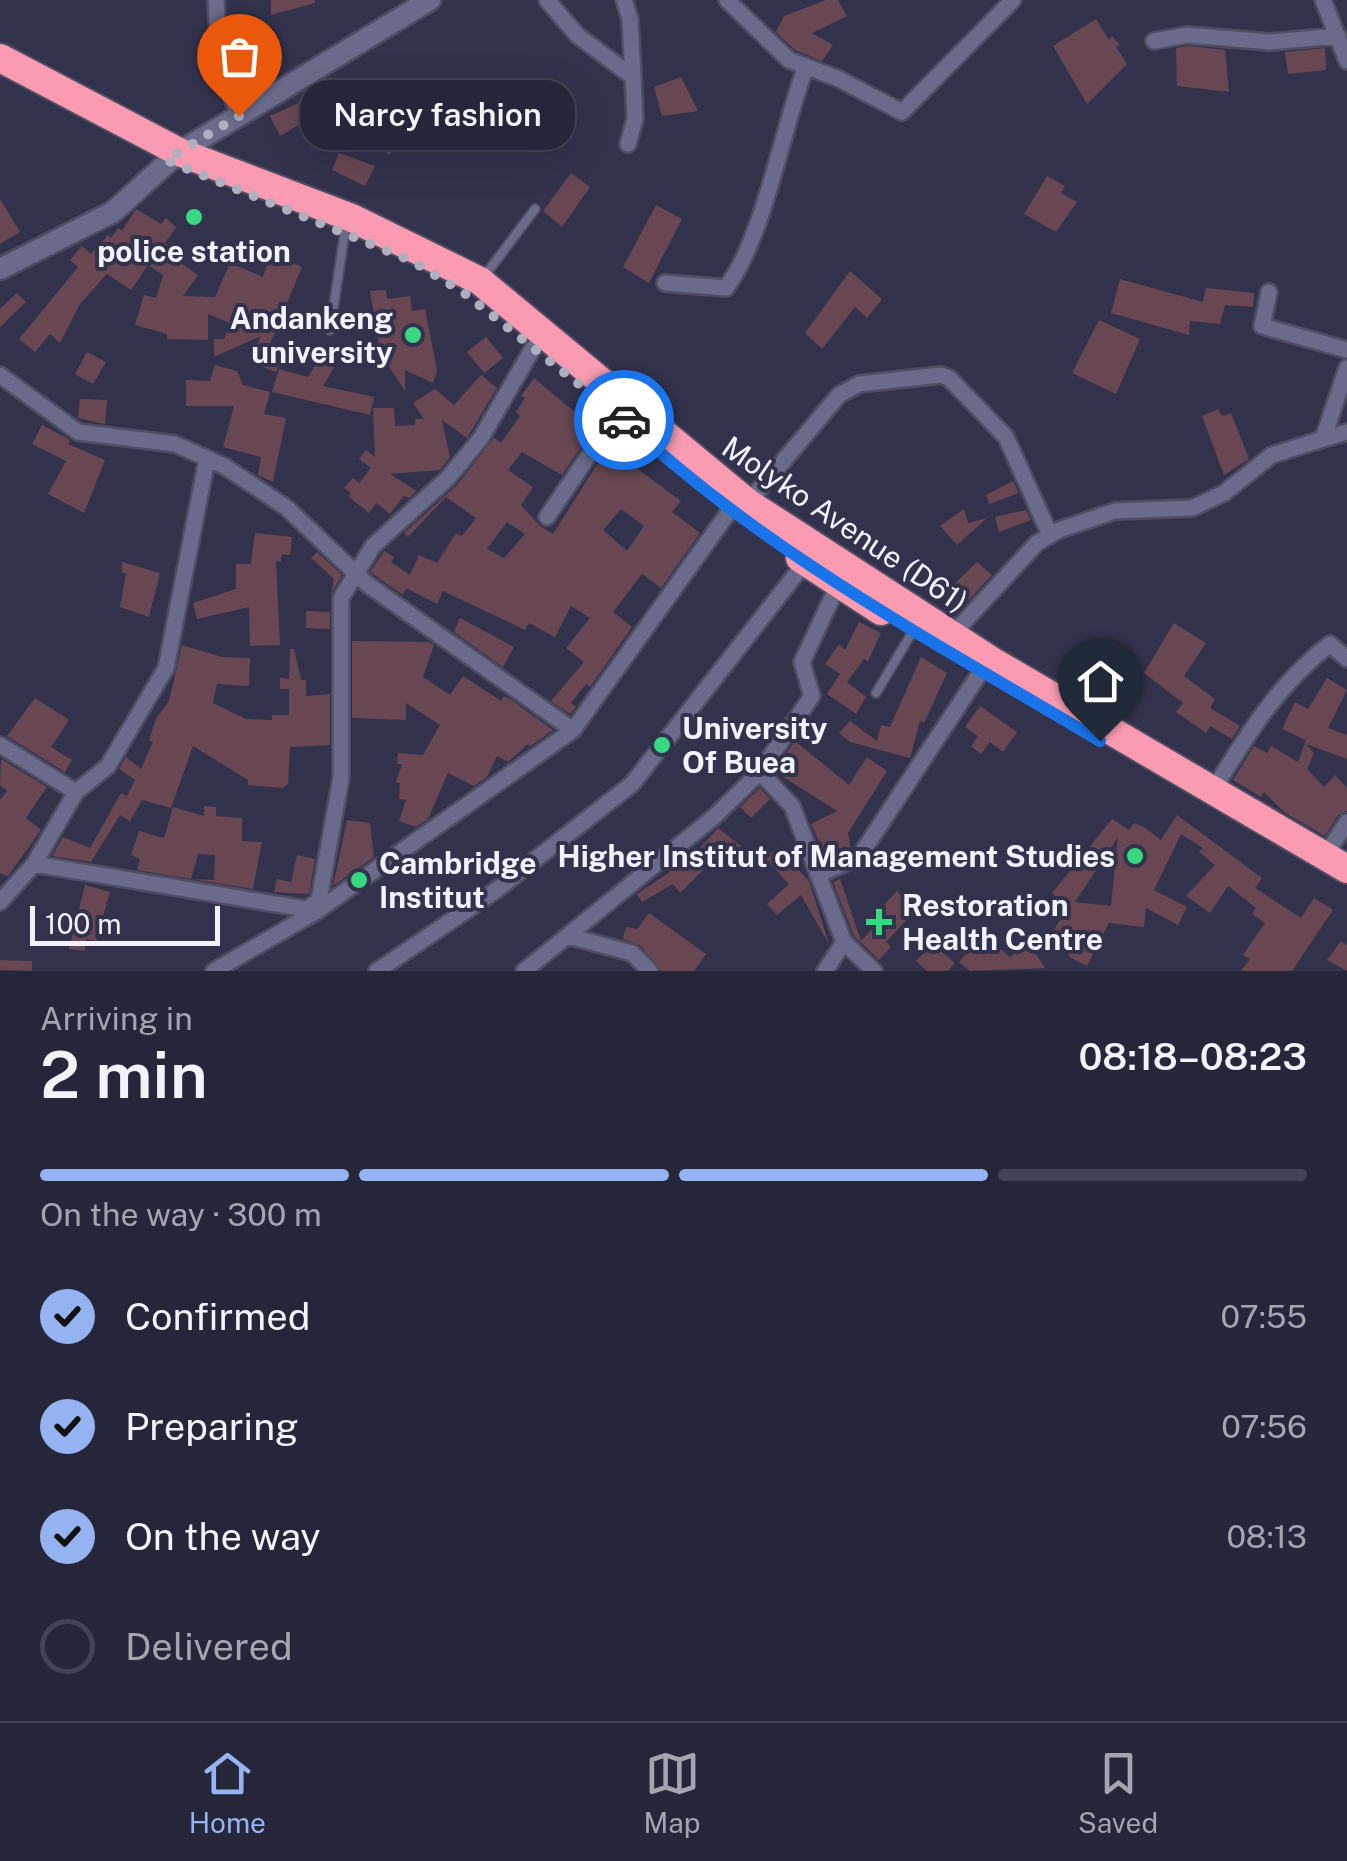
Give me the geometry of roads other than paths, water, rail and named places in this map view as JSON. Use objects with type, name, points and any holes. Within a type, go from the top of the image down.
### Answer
[{"type":"highway","name":"Molyko Avenue (D61)","points":[[0,58],[173,156],[352,218],[480,282],[739,506]]},
{"type":"highway","name":"Molyko Avenue (D61)","points":[[0,76],[345,231],[450,283],[739,506],[811,554],[1336,862]]},
{"type":"highway","name":"Molyko Avenue (D61)","points":[[811,554],[838,584],[980,673],[1347,887]]},
{"type":"street","points":[[216,0],[219,63],[239,116]]},
{"type":"street","points":[[0,268],[112,212],[173,156],[430,0]]},
{"type":"street","points":[[548,0],[578,35],[633,77]]},
{"type":"street","points":[[624,0],[630,19],[635,119],[628,144]]},
{"type":"street","points":[[727,0],[789,60],[902,112],[1013,0]]},
{"type":"street","points":[[1323,0],[1347,61]]},
{"type":"street","points":[[1154,40],[1208,35],[1270,42],[1338,36]]},
{"type":"street","points":[[665,283],[726,288],[733,279],[752,234],[806,66]]},
{"type":"street","points":[[1269,292],[1262,326],[1347,350]]},
{"type":"street","points":[[318,906],[342,778],[341,598],[373,546],[458,468],[497,416],[533,348]]},
{"type":"street","points":[[1323,439],[1347,368]]},
{"type":"street","points":[[0,375],[78,432],[175,444],[287,508],[367,584],[573,730]]},
{"type":"street","points":[[214,971],[318,906],[573,730],[739,506],[839,395],[858,384],[949,378],[1006,438],[1050,535]]},
{"type":"street","points":[[547,517],[617,414]]},
{"type":"street","points":[[951,636],[1036,543],[1050,535],[1114,511],[1192,508],[1224,493],[1272,454],[1347,432]]},
{"type":"street","points":[[0,902],[34,864],[76,792],[108,766],[172,654],[207,459]]},
{"type":"street","points":[[377,971],[495,890],[632,784],[811,554]]},
{"type":"street","points":[[524,971],[714,817],[760,772],[812,696],[802,662],[838,584]]},
{"type":"street","points":[[1212,792],[1267,703],[1294,672],[1330,644],[1347,659]]},
{"type":"street","points":[[818,875],[859,857],[980,673]]},
{"type":"street","points":[[0,746],[76,792]]},
{"type":"street","points":[[760,772],[792,806],[844,942],[874,971]]},
{"type":"street","points":[[1336,862],[1347,822]]},
{"type":"street","points":[[34,864],[306,909],[318,906]]},
{"type":"street","points":[[568,936],[627,951],[650,971]]},
{"type":"street","points":[[825,971],[844,942]]},
{"type":"lane","points":[[480,282],[534,209]]},
{"type":"lane","points":[[330,330],[345,231]]},
{"type":"lane","points":[[876,692],[913,631]]},
{"type":"place","name":"Narcy fashion","points":[[239,116]]},
{"type":"place","name":"police station","points":[[194,217]]},
{"type":"place","name":"Andankeng university","points":[[413,335]]},
{"type":"place","name":"University Of Buea","points":[[662,745]]},
{"type":"place","name":"Higher Institut of Management Studies","points":[[1135,856]]},
{"type":"place","name":"Cambridge Institut","points":[[359,880]]},
{"type":"place","name":"Restoration Health Centre","points":[[879,922]]}]
